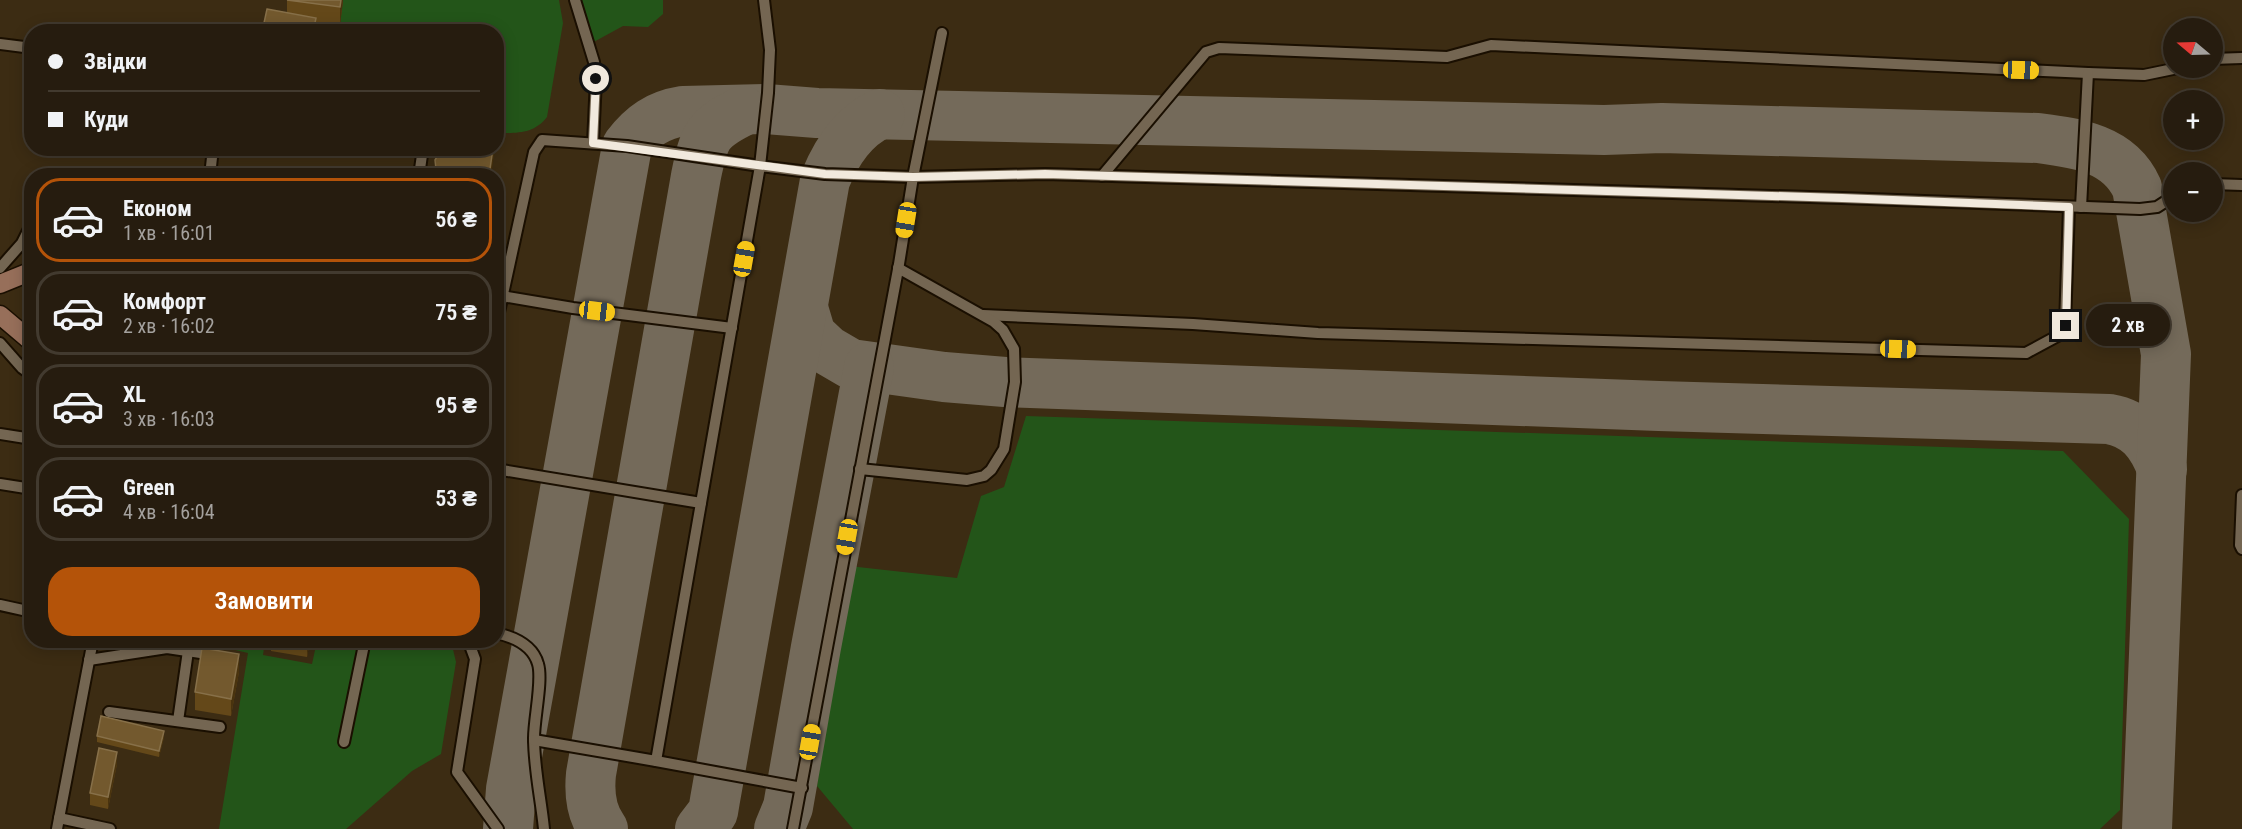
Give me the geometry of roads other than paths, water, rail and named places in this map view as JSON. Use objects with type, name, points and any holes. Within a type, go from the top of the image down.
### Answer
[{"type":"main road","points":[[0,284],[24,274]]},
{"type":"main road","points":[[0,315],[24,335]]},
{"type":"lane","points":[[574,0],[594,63],[596,79],[593,143]]},
{"type":"lane","points":[[656,761],[760,166],[770,50],[764,0]]},
{"type":"lane","points":[[794,829],[913,177],[942,33]]},
{"type":"lane","points":[[0,44],[24,47]]},
{"type":"lane","points":[[1102,176],[1206,52],[1219,48],[1447,57],[1491,45],[2088,73],[2144,75],[2163,71]]},
{"type":"lane","points":[[2223,59],[2242,58]]},
{"type":"lane","points":[[2081,207],[2088,73]]},
{"type":"lane","points":[[504,287],[534,152],[542,140],[549,139],[825,174],[913,177],[1045,174],[1818,197],[2069,207],[2151,209],[2163,205]]},
{"type":"lane","points":[[2223,184],[2242,184]]},
{"type":"lane","points":[[983,315],[1193,324],[1330,333],[2026,353],[2063,333],[2066,326],[2069,207]]},
{"type":"lane","points":[[0,268],[24,239]]},
{"type":"lane","points":[[860,469],[967,480],[984,476],[992,470],[1004,449],[1015,382],[1015,357],[1010,340],[1002,330],[983,315],[898,268]]},
{"type":"lane","points":[[504,296],[573,308],[732,328]]},
{"type":"lane","points":[[0,343],[24,369]]},
{"type":"lane","points":[[0,437],[24,438]]},
{"type":"lane","points":[[504,470],[701,503]]},
{"type":"lane","points":[[0,484],[24,488]]},
{"type":"lane","points":[[2242,495],[2240,545],[2242,549]]},
{"type":"lane","points":[[0,605],[24,610]]},
{"type":"lane","points":[[504,635],[516,638],[539,665],[534,740],[544,829]]},
{"type":"lane","points":[[91,648],[58,823],[110,829]]},
{"type":"lane","points":[[89,660],[167,648],[230,658]]},
{"type":"lane","points":[[345,742],[363,648]]},
{"type":"lane","points":[[471,648],[475,659],[457,771],[498,829]]},
{"type":"lane","points":[[178,722],[188,651]]},
{"type":"lane","points":[[109,712],[220,727]]},
{"type":"lane","points":[[534,740],[802,788]]}]
